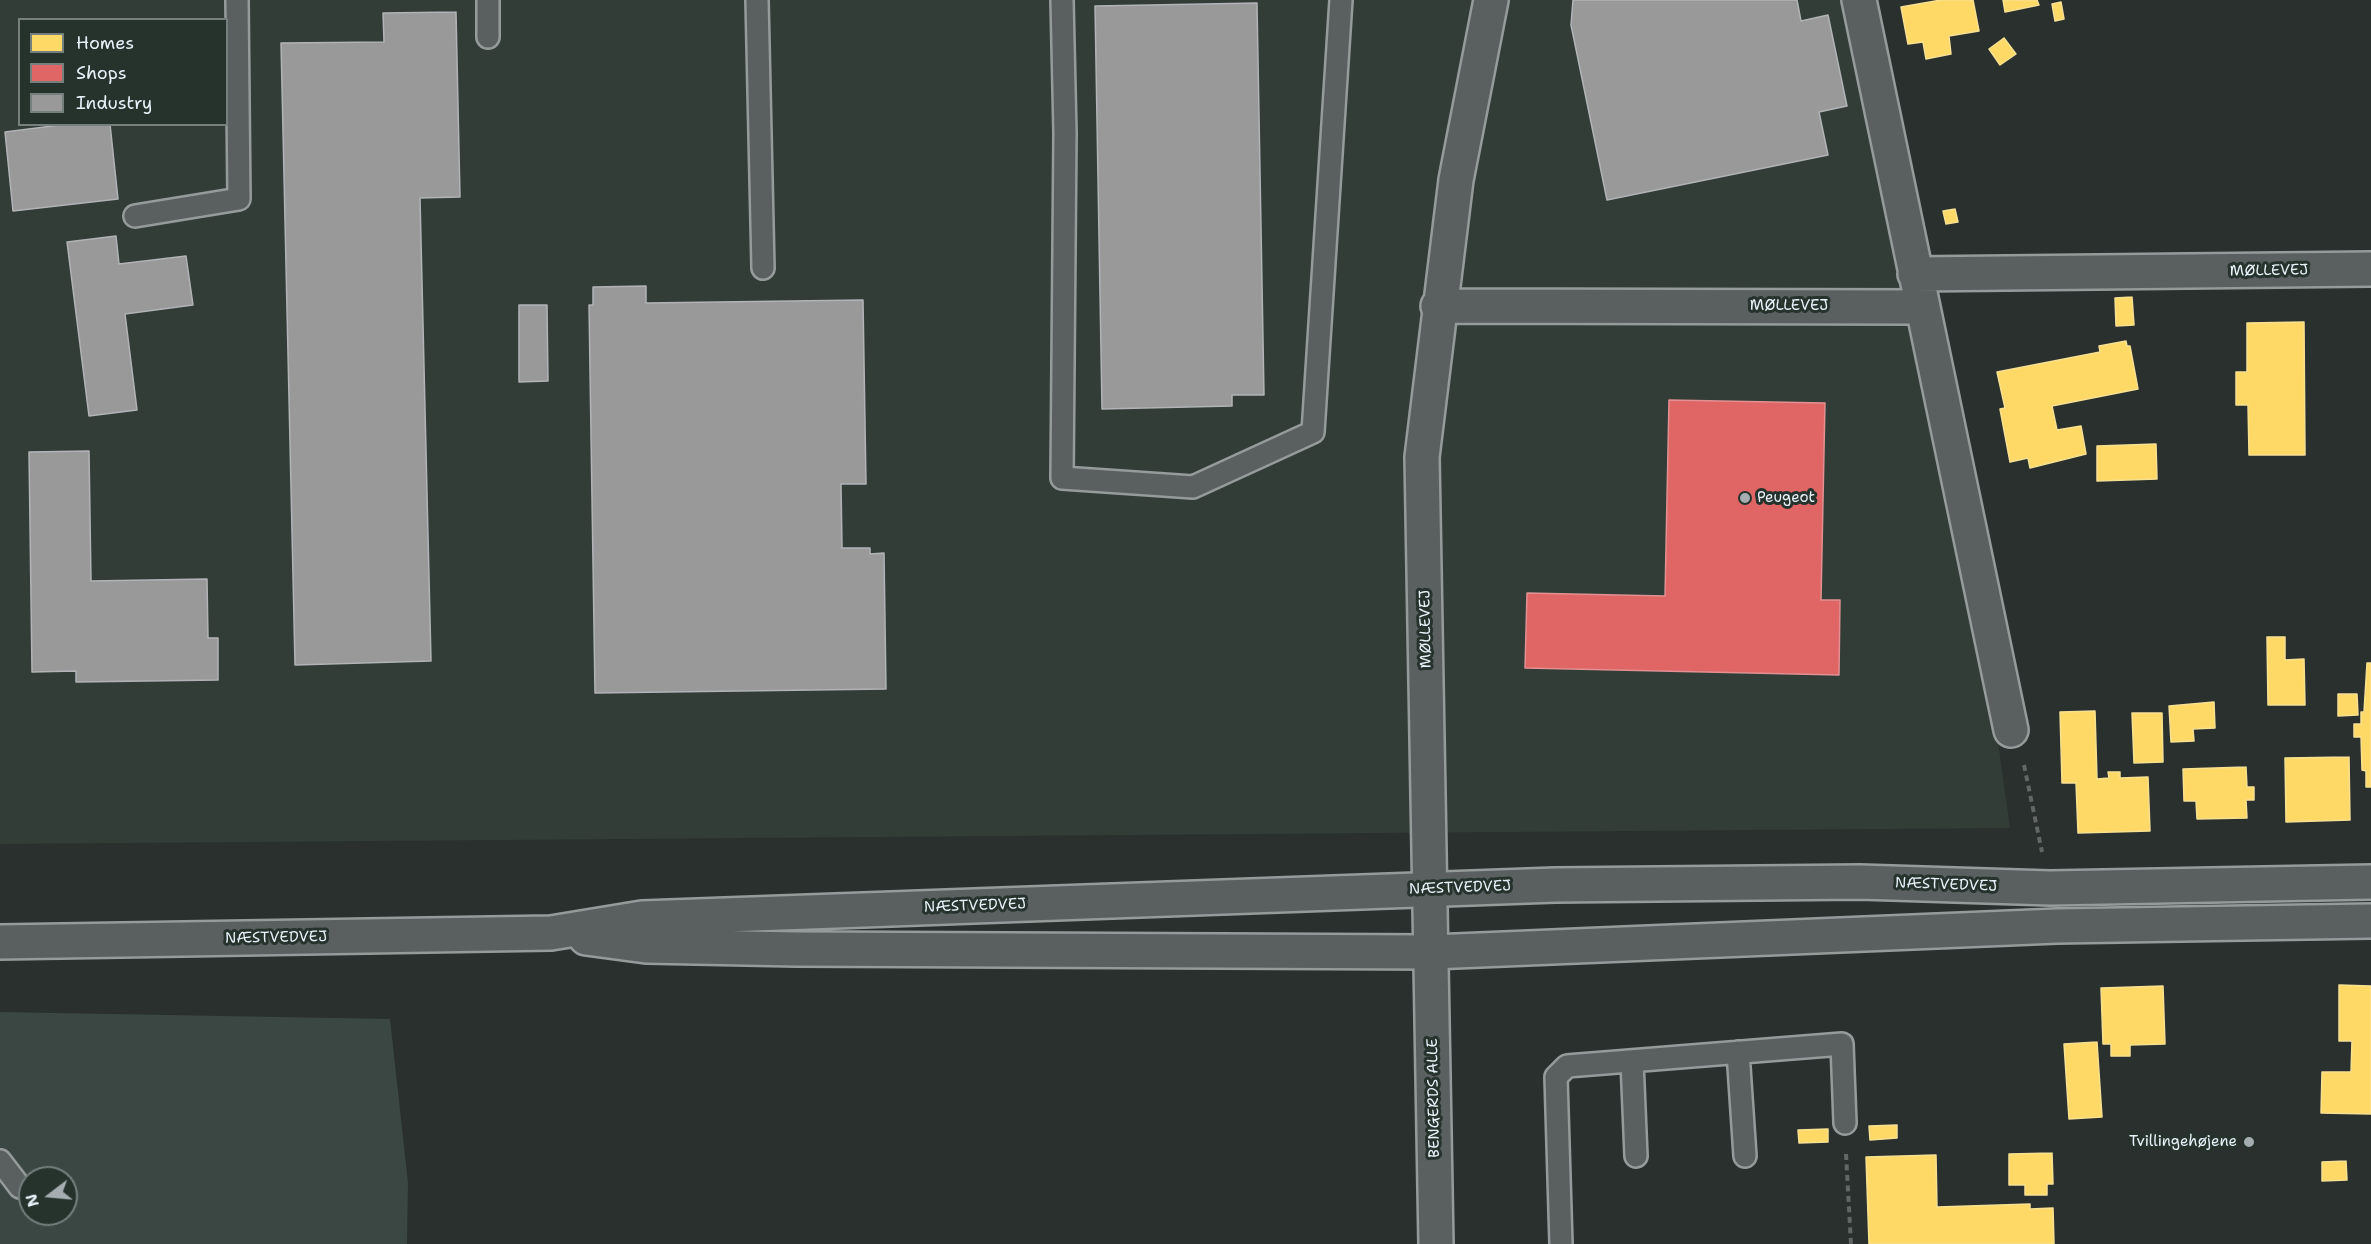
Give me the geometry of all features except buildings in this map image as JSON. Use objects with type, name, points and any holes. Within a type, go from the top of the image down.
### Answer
[{"type":"main road","name":"MØLLEVEJ","points":[[1432,952],[1422,457],[1438,306],[1456,180],[1491,0]]},
{"type":"main road","points":[[1859,0],[2011,730]]},
{"type":"main road","name":"MØLLEVEJ","points":[[1915,274],[2371,269]]},
{"type":"main road","name":"MØLLEVEJ","points":[[1438,306],[1923,307]]},
{"type":"main road","name":"NÆSTVEDVEJ","points":[[551,933],[642,918],[1431,889],[1848,882],[2050,888],[2371,882]]},
{"type":"main road","name":"NÆSTVEDVEJ","points":[[0,942],[551,933],[658,946],[1432,952],[2057,926],[2371,921]]},
{"type":"main road","name":"BENGERDS ALLE","points":[[1432,952],[1436,1244]]},
{"type":"lane","points":[[135,216],[239,199],[237,0]]},
{"type":"lane","points":[[488,0],[488,37]]},
{"type":"lane","points":[[757,0],[763,268]]},
{"type":"lane","points":[[1062,0],[1065,133],[1062,478],[1193,487],[1313,432],[1341,0]]},
{"type":"lane","points":[[1561,1244],[1556,1077],[1567,1066],[1842,1044],[1845,1123]]},
{"type":"lane","points":[[1738,1052],[1744,1156]]},
{"type":"lane","points":[[1632,1061],[1636,1156]]},
{"type":"lane","points":[[0,1161],[18,1184]]},
{"type":"path","points":[[2011,730],[2020,747],[2050,888]]},
{"type":"path","points":[[1845,1123],[1851,1244]]},
{"type":"shaded area","points":[[0,0],[1871,0],[1930,253],[2010,828],[0,844]]},
{"type":"shaded area","points":[[0,1012],[390,1019],[408,1183],[407,1244],[0,1244]]},
{"type":"place","name":"Peugeot","points":[[1745,498]]},
{"type":"place","name":"Tvillingehøjene","points":[[2249,1142]]}]
